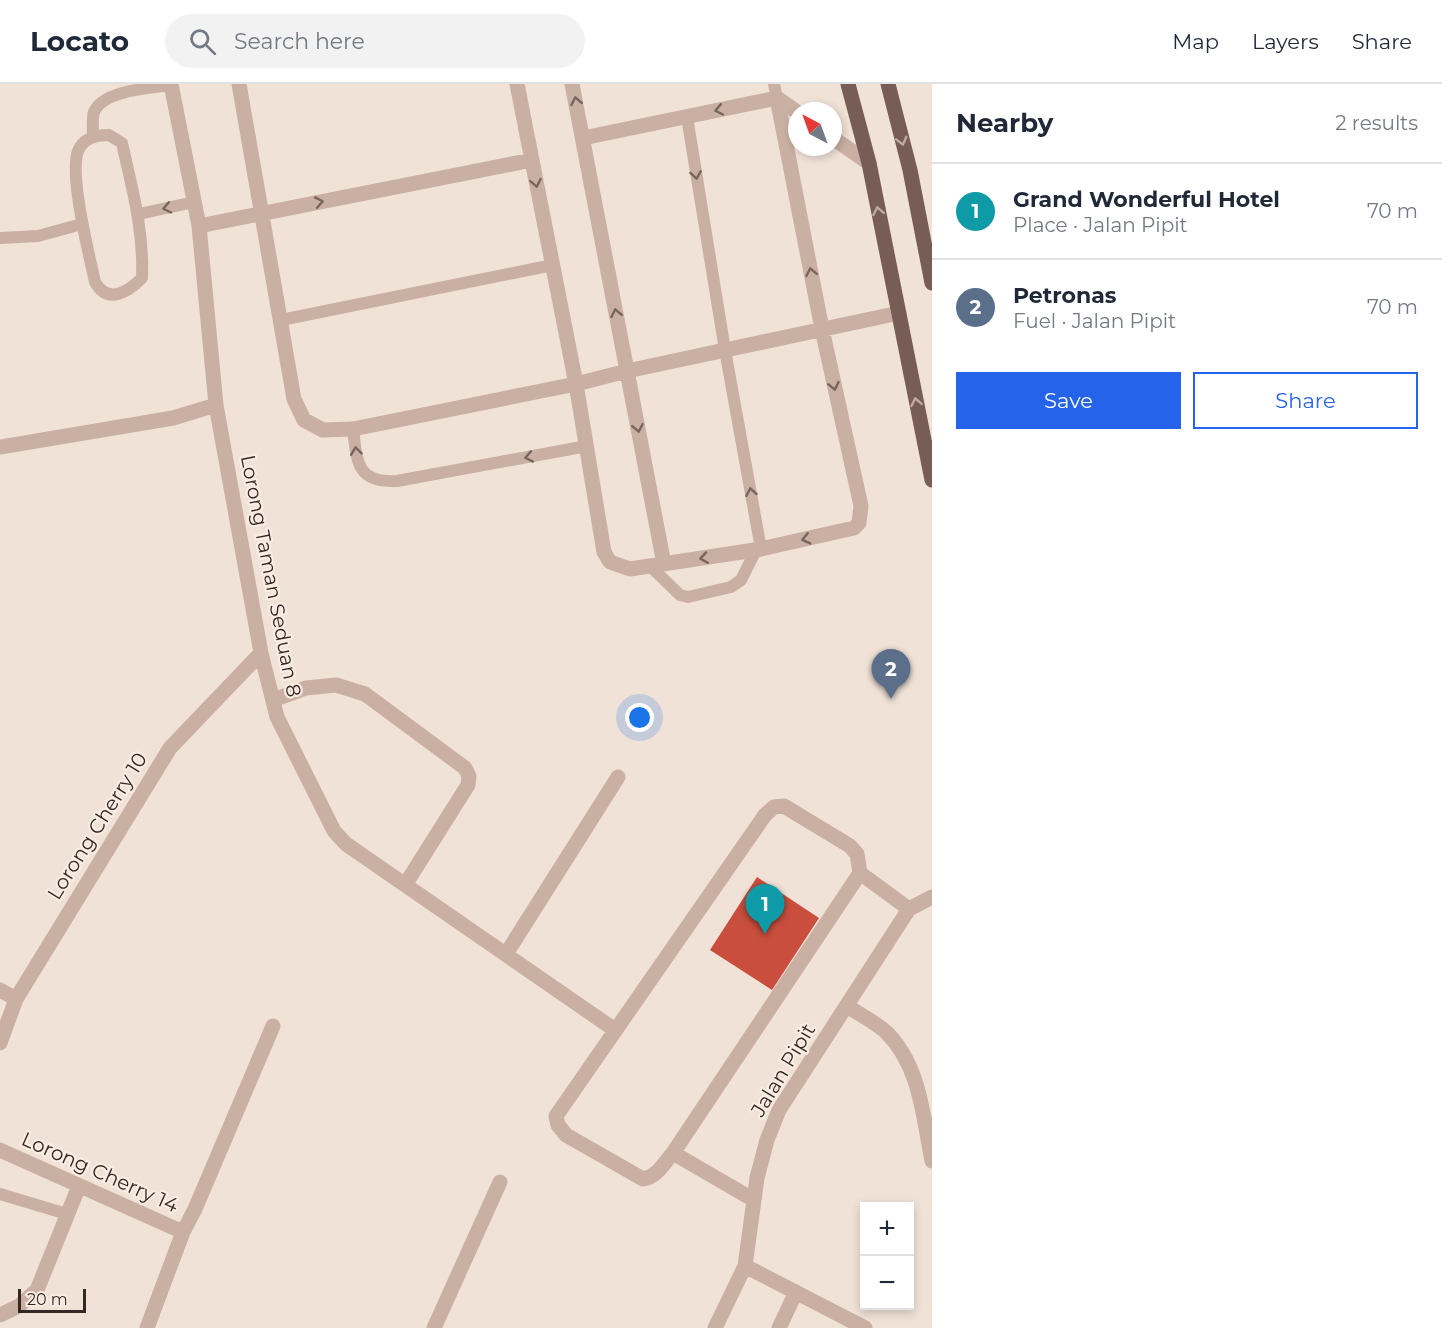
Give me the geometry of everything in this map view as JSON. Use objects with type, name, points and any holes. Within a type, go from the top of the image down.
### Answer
[{"type":"main road","points":[[848,84],[869,163],[932,480]]},
{"type":"main road","points":[[888,84],[910,170],[932,283]]},
{"type":"street","name":"Lorong Taman Seduan 8","points":[[171,84],[199,226],[216,405],[261,653],[277,717],[334,831],[346,844],[615,1030]]},
{"type":"street","points":[[238,84],[294,399],[304,420],[323,430],[353,429],[576,384],[899,313]]},
{"type":"street","points":[[517,84],[576,384],[604,552],[610,562],[630,569],[759,550],[854,528],[858,523],[861,506],[822,329],[775,91]]},
{"type":"street","points":[[572,84],[627,371],[657,565]]},
{"type":"street","points":[[583,138],[687,117],[775,91]]},
{"type":"street","points":[[775,91],[788,103]]},
{"type":"street","points":[[842,144],[869,163]]},
{"type":"street","points":[[199,226],[532,160]]},
{"type":"street","points":[[0,447],[173,418],[216,405]]},
{"type":"street","name":"Lorong Cherry 10","points":[[0,1042],[16,999],[170,748],[261,653]]},
{"type":"street","points":[[273,700],[306,688],[336,685],[365,694],[465,768],[469,776],[468,785],[405,885]]},
{"type":"street","points":[[506,954],[618,777]]},
{"type":"street","points":[[784,806],[850,846],[857,854],[860,873],[672,1153],[651,1178],[643,1179],[566,1135],[558,1125],[556,1116],[615,1030],[765,815],[774,807],[784,806]]},
{"type":"street","points":[[860,873],[909,909]]},
{"type":"street","name":"Jalan Pipit","points":[[715,1328],[745,1266],[754,1200],[767,1140],[779,1110],[909,909],[932,897]]},
{"type":"street","points":[[0,990],[16,999]]},
{"type":"street","points":[[847,1006],[884,1030],[901,1050],[914,1075],[932,1161]]},
{"type":"street","points":[[147,1328],[183,1232],[200,1198],[273,1026]]},
{"type":"street","name":"Lorong Cherry 14","points":[[0,1150],[183,1232]]},
{"type":"street","points":[[672,1153],[754,1200]]},
{"type":"street","points":[[434,1328],[500,1182]]},
{"type":"street","points":[[0,1316],[19,1306],[37,1290],[79,1186]]},
{"type":"street","points":[[745,1266],[865,1328]]},
{"type":"street","points":[[779,1328],[796,1292]]},
{"type":"lane","points":[[93,136],[94,112],[102,103],[123,92],[171,84]]},
{"type":"lane","points":[[657,565],[680,595],[688,597],[731,587],[741,580],[759,550],[687,117]]},
{"type":"lane","points":[[109,135],[122,143],[139,214],[142,278],[122,294],[110,295],[99,289],[95,282],[82,224],[76,163],[82,144],[93,136],[109,135]]},
{"type":"lane","points":[[139,214],[194,202]]},
{"type":"lane","points":[[0,238],[38,236],[82,224]]},
{"type":"lane","points":[[281,320],[553,265]]},
{"type":"lane","points":[[353,429],[357,462],[367,477],[381,482],[397,482],[587,446]]},
{"type":"lane","points":[[0,1194],[67,1214]]},
{"type":"building","points":[[757,877],[819,918],[772,990],[710,950]]},
{"type":"place","name":"Petronas","points":[[891,699]]},
{"type":"place","name":"Grand Wonderful Hotel","points":[[765,934]]}]
